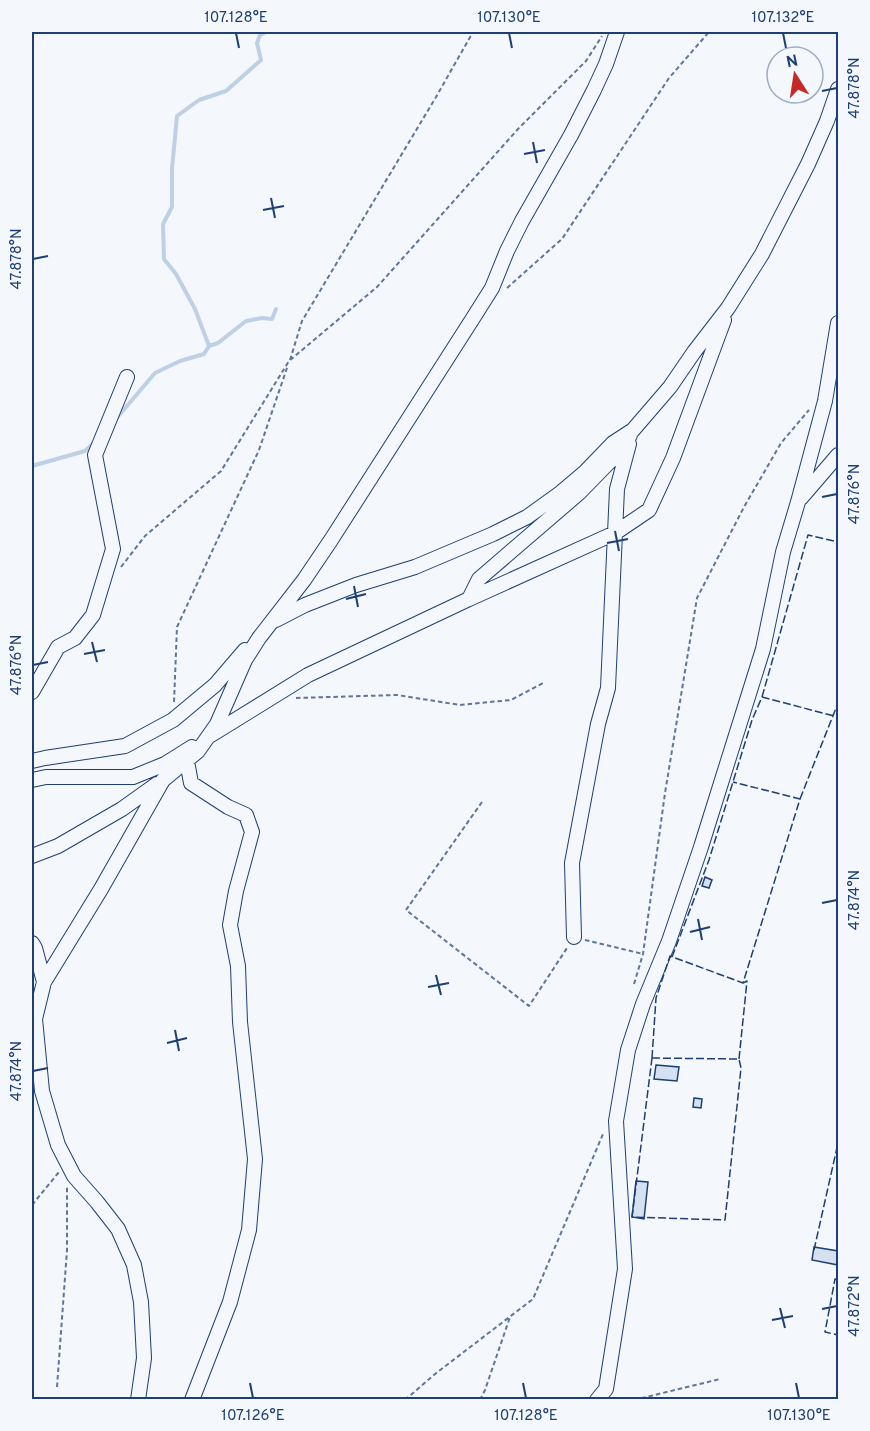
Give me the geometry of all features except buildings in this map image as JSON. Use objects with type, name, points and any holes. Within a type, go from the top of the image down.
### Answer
[{"type":"street","points":[[32,856],[68,841],[122,809],[163,780],[198,751],[217,724],[245,660],[331,540],[492,288],[507,251],[594,90],[617,32]]},
{"type":"street","points":[[469,599],[479,579],[579,493],[618,453],[633,430],[670,387],[728,308],[762,254],[808,164],[838,89]]},
{"type":"street","points":[[32,780],[46,777],[133,777],[165,764],[308,675],[615,533],[649,510],[673,458],[728,308]]},
{"type":"street","points":[[597,1400],[606,1389],[625,1269],[616,1121],[628,1050],[643,1004],[684,898],[763,649],[783,552],[825,401],[838,323]]},
{"type":"street","points":[[32,692],[58,647],[75,638],[93,615],[96,606],[113,549],[95,455],[127,377]]},
{"type":"street","points":[[32,762],[124,746],[173,720],[215,685],[254,639],[271,623],[306,605],[356,585],[415,567],[527,517],[559,495],[613,442],[633,430]]},
{"type":"street","points":[[574,937],[572,863],[598,723],[608,688],[617,489],[633,430]]},
{"type":"street","points":[[798,502],[838,455]]},
{"type":"street","points":[[187,761],[191,783],[228,807],[246,815],[252,832],[236,891],[230,925],[238,966],[240,1022],[255,1159],[249,1230],[230,1302],[192,1400]]},
{"type":"street","points":[[138,1400],[144,1358],[141,1302],[134,1265],[118,1229],[74,1176],[58,1145],[42,1091],[35,1019],[44,982],[101,889],[163,780]]},
{"type":"street","points":[[32,943],[44,982]]},
{"type":"path","points":[[173,720],[177,627],[259,450],[302,321],[473,32]]},
{"type":"path","points":[[118,571],[145,536],[220,471],[289,361],[377,287],[518,129],[586,61],[605,32]]},
{"type":"path","points":[[501,292],[562,239],[669,78],[709,32]]},
{"type":"path","points":[[634,984],[644,954],[665,793],[697,598],[744,507],[781,443],[811,408]]},
{"type":"path","points":[[290,698],[397,695],[460,705],[511,700],[545,682]]},
{"type":"path","points":[[482,802],[406,910],[529,1006],[574,937],[644,954]]},
{"type":"path","points":[[405,1400],[435,1374],[533,1299],[604,1133]]},
{"type":"path","points":[[32,1205],[67,1162]]},
{"type":"path","points":[[57,1387],[67,1250],[67,1184]]},
{"type":"path","points":[[480,1400],[510,1317]]},
{"type":"path","points":[[634,1400],[720,1379]]},
{"type":"waterway","points":[[115,420],[155,373],[180,361],[204,354],[209,346],[195,309],[176,274],[164,259],[163,224],[172,207],[172,169],[177,116],[199,100],[226,91],[261,60],[257,43],[260,35],[266,32]]},
{"type":"waterway","points":[[209,346],[218,343],[246,321],[272,319],[276,309]]},
{"type":"waterway","points":[[32,466],[85,451],[96,441]]},
{"type":"fence","points":[[762,697],[808,535],[838,542]]},
{"type":"fence","points":[[672,957],[709,860],[752,720],[762,697],[834,716]]},
{"type":"fence","points":[[800,799],[838,703]]},
{"type":"fence","points":[[652,1058],[656,998],[670,956],[743,983],[800,799],[733,782]]},
{"type":"fence","points":[[739,1059],[747,981],[743,983]]},
{"type":"fence","points":[[652,1058],[739,1059],[741,1068],[725,1220],[632,1217],[652,1058]]},
{"type":"fence","points":[[814,1250],[838,1143]]},
{"type":"fence","points":[[838,1279],[835,1279],[825,1332],[838,1335]]}]
